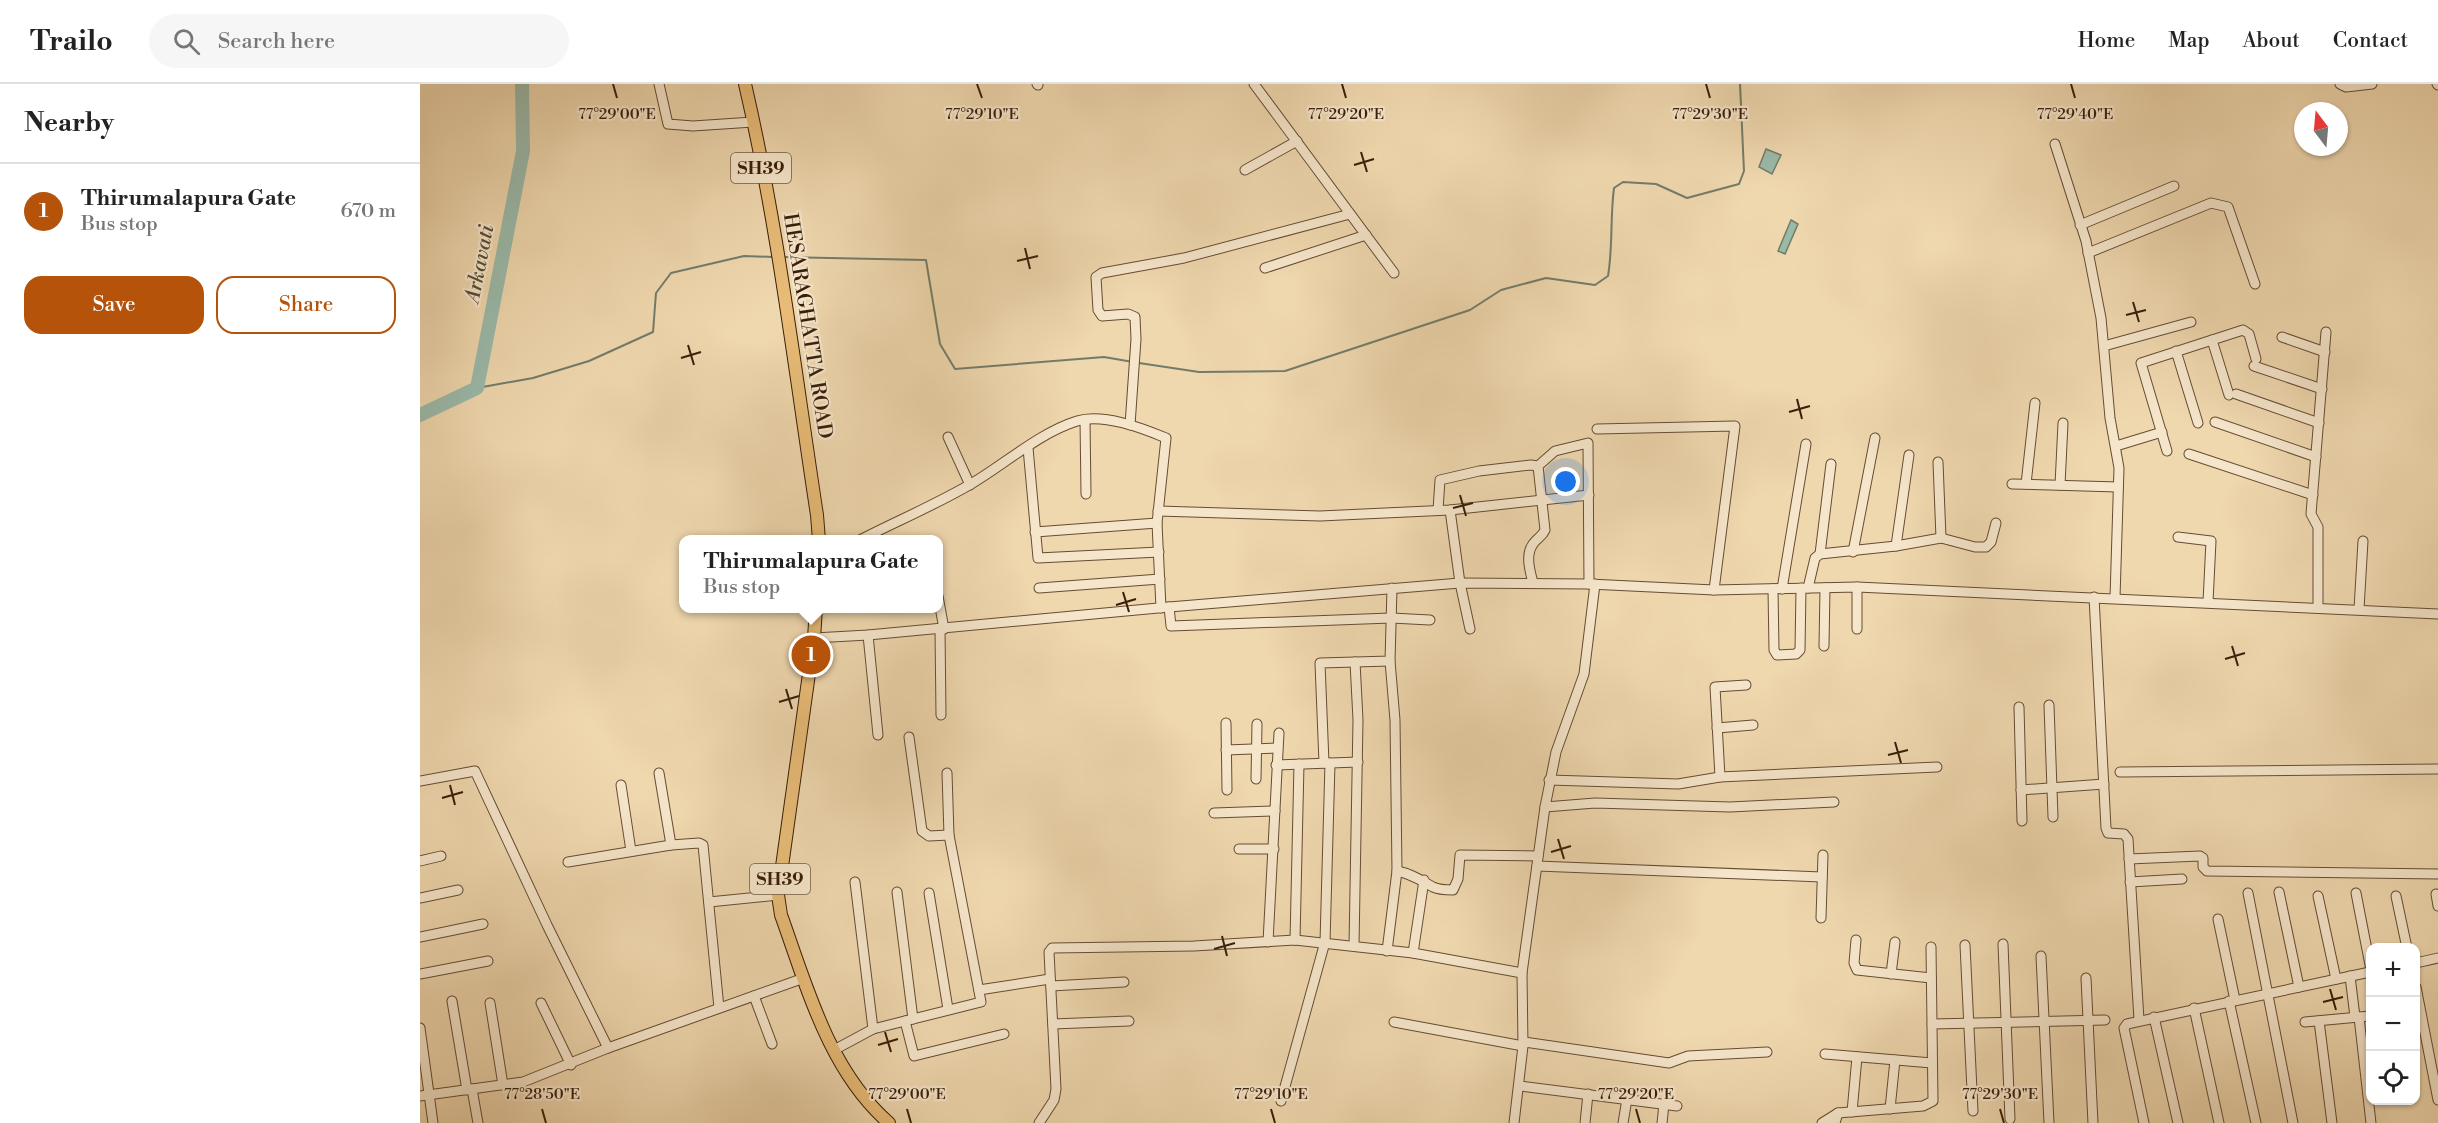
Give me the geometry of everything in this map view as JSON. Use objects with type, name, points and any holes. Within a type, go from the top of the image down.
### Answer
[{"type":"main road","name":"HESARAGHATTA ROAD","points":[[744,84],[777,257],[819,535]]},
{"type":"main road","name":"SH39","points":[[816,613],[778,895],[781,915],[824,1032],[867,1101],[889,1123]]},
{"type":"street","points":[[659,84],[668,124],[693,126],[753,122]]},
{"type":"street","points":[[1254,84],[1394,273]]},
{"type":"street","points":[[2340,84],[2346,87],[2372,84]]},
{"type":"street","points":[[1245,170],[1297,141]]},
{"type":"street","points":[[2055,144],[2088,253],[2102,318],[2110,418],[2116,446],[2118,487],[2115,598]]},
{"type":"street","points":[[2080,225],[2174,186]]},
{"type":"street","points":[[2088,253],[2211,203],[2228,207],[2255,284]]},
{"type":"street","points":[[1130,425],[1135,357],[1135,317],[1128,314],[1102,316],[1098,310],[1096,278],[1102,273],[1184,258],[1350,214]]},
{"type":"street","points":[[1265,268],[1366,235]]},
{"type":"street","points":[[2104,346],[2191,322]]},
{"type":"street","points":[[2168,451],[2142,363],[2245,331],[2249,334],[2255,362],[2322,389]]},
{"type":"street","points":[[2318,607],[2318,527],[2312,514],[2326,332]]},
{"type":"street","points":[[2282,337],[2325,352]]},
{"type":"street","points":[[2212,340],[2233,394],[2319,423]]},
{"type":"street","points":[[2176,351],[2198,423]]},
{"type":"street","points":[[2026,484],[2035,403]]},
{"type":"street","points":[[1084,420],[1086,494]]},
{"type":"street","points":[[870,535],[970,485],[1046,436],[1078,421],[1106,420],[1130,425],[1166,438],[1157,523],[1160,579],[1171,626],[1391,618],[1430,620]]},
{"type":"street","points":[[2215,422],[2316,456]]},
{"type":"street","points":[[2060,485],[2063,423]]},
{"type":"street","points":[[1597,429],[1735,426],[1714,590]]},
{"type":"street","points":[[2116,446],[2162,432]]},
{"type":"street","points":[[948,437],[970,485]]},
{"type":"street","points":[[1852,552],[1875,438]]},
{"type":"street","points":[[1438,510],[1440,480],[1479,471],[1538,466],[1555,451],[1588,443],[1592,584],[1584,674],[1556,752],[1549,780],[1522,973],[1524,1044],[1514,1123]]},
{"type":"street","points":[[1806,444],[1777,589],[1774,650],[1777,655],[1796,654],[1800,650],[1805,588],[1815,558],[1820,554],[1852,552],[1941,538],[1975,547],[1986,547],[1991,542],[1996,523]]},
{"type":"street","points":[[1028,448],[1038,558],[1159,552]]},
{"type":"street","points":[[2189,454],[2313,495]]},
{"type":"street","points":[[1896,546],[1909,455]]},
{"type":"street","points":[[1938,462],[1941,538]]},
{"type":"street","points":[[1820,554],[1831,464]]},
{"type":"street","points":[[1533,583],[1528,559],[1530,548],[1545,530],[1538,466]]},
{"type":"street","points":[[2012,484],[2118,487]]},
{"type":"street","points":[[1158,511],[1320,516],[1450,510],[1589,495]]},
{"type":"street","points":[[1450,510],[1460,583],[1470,629]]},
{"type":"street","points":[[1035,532],[1157,523]]},
{"type":"street","points":[[2178,537],[2211,541],[2208,602]]},
{"type":"street","points":[[2359,609],[2363,541]]},
{"type":"street","points":[[1039,588],[1160,579]]},
{"type":"street","points":[[814,638],[868,636],[1165,607],[1460,583],[1592,584],[1714,590],[1857,587],[2438,614]]},
{"type":"street","points":[[1857,587],[1857,629]]},
{"type":"street","points":[[1387,951],[1397,871],[1395,720],[1390,661],[1392,588]]},
{"type":"street","points":[[1824,646],[1825,588]]},
{"type":"street","points":[[2094,597],[2107,831],[2111,834],[2126,836],[2139,1020]]},
{"type":"street","points":[[941,613],[941,715]]},
{"type":"street","points":[[868,636],[878,735]]},
{"type":"street","points":[[1281,1101],[1325,942],[1327,763],[1320,663],[1390,661]]},
{"type":"street","points":[[1354,946],[1358,762],[1355,662]]},
{"type":"street","points":[[1720,777],[1715,687],[1746,685]]},
{"type":"street","points":[[2049,705],[2053,817]]},
{"type":"street","points":[[2019,707],[2022,821]]},
{"type":"street","points":[[1226,723],[1227,790]]},
{"type":"street","points":[[1256,779],[1257,724]]},
{"type":"street","points":[[1717,728],[1753,725]]},
{"type":"street","points":[[1268,942],[1279,733]]},
{"type":"street","points":[[909,737],[922,831],[929,836],[949,835]]},
{"type":"street","points":[[1226,750],[1277,748]]},
{"type":"street","points":[[1276,765],[1358,762]]},
{"type":"street","points":[[1295,940],[1299,764]]},
{"type":"street","points":[[1549,780],[1678,784],[1720,777],[1937,767]]},
{"type":"street","points":[[2120,772],[2438,769]]},
{"type":"street","points":[[420,781],[475,771],[547,926],[608,1048]]},
{"type":"street","points":[[834,1050],[873,1029],[981,1002],[949,835],[951,829],[946,772]]},
{"type":"street","points":[[659,773],[671,845]]},
{"type":"street","points":[[2021,790],[2104,784]]},
{"type":"street","points":[[621,785],[631,851]]},
{"type":"street","points":[[1545,807],[1595,803],[1730,807],[1834,802]]},
{"type":"street","points":[[1214,813],[1275,811]]},
{"type":"street","points":[[568,862],[671,845],[699,843],[703,845],[719,1008]]},
{"type":"street","points":[[1239,849],[1274,849]]},
{"type":"street","points":[[1397,871],[1409,873],[1424,880],[1435,889],[1453,890],[1458,879],[1460,855],[1822,877]]},
{"type":"street","points":[[1821,918],[1823,855]]},
{"type":"street","points":[[420,861],[441,856]]},
{"type":"street","points":[[2129,859],[2200,856],[2203,858],[2203,867],[2207,871],[2438,874]]},
{"type":"street","points":[[2130,882],[2182,879]]},
{"type":"street","points":[[1413,953],[1424,880]]},
{"type":"street","points":[[855,882],[873,1029]]},
{"type":"street","points":[[420,898],[458,890]]},
{"type":"street","points":[[897,892],[914,1056],[1004,1034]]},
{"type":"street","points":[[2279,892],[2299,987]]},
{"type":"street","points":[[929,893],[948,1009]]},
{"type":"street","points":[[2248,893],[2293,1123]]},
{"type":"street","points":[[2356,893],[2366,944]]},
{"type":"street","points":[[2436,894],[2438,906]]},
{"type":"street","points":[[709,902],[778,895]]},
{"type":"street","points":[[2318,896],[2336,979]]},
{"type":"street","points":[[2396,896],[2406,943]]},
{"type":"street","points":[[2218,919],[2256,1123]]},
{"type":"street","points":[[420,937],[483,924]]},
{"type":"street","points":[[1039,1123],[1054,1100],[1056,1089],[1049,952],[1052,948],[1194,946],[1295,940],[1413,953],[1522,973]]},
{"type":"street","points":[[1856,940],[1854,963],[1857,970],[1931,978]]},
{"type":"street","points":[[1891,974],[1895,942]]},
{"type":"street","points":[[2003,944],[2010,1119]]},
{"type":"street","points":[[1965,945],[1973,1111]]},
{"type":"street","points":[[1822,1123],[1838,1113],[1923,1106],[1933,1101],[1931,947]]},
{"type":"street","points":[[2042,956],[2049,1123]]},
{"type":"street","points":[[2420,962],[2438,958]]},
{"type":"street","points":[[420,974],[488,961]]},
{"type":"street","points":[[2144,1123],[2124,1029],[2127,1024],[2366,973]]},
{"type":"street","points":[[2350,976],[2371,1123]]},
{"type":"street","points":[[424,1096],[523,1083],[608,1048],[804,978]]},
{"type":"street","points":[[2086,978],[2093,1123]]},
{"type":"street","points":[[979,990],[1051,982],[1124,982]]},
{"type":"street","points":[[754,996],[772,1044]]},
{"type":"street","points":[[2417,997],[2438,1100]]},
{"type":"street","points":[[452,1000],[478,1123]]},
{"type":"street","points":[[490,1003],[503,1085]]},
{"type":"street","points":[[541,1003],[571,1065]]},
{"type":"street","points":[[2194,1008],[2219,1123]]},
{"type":"street","points":[[2305,1022],[2366,1016]]},
{"type":"street","points":[[2154,1017],[2178,1123]]},
{"type":"street","points":[[1932,1024],[2105,1020]]},
{"type":"street","points":[[2319,1021],[2332,1123]]},
{"type":"street","points":[[1053,1024],[1129,1022]]},
{"type":"street","points":[[1394,1022],[1524,1044],[1669,1063],[1688,1056],[1767,1052]]},
{"type":"street","points":[[420,1028],[424,1096],[433,1123]]},
{"type":"street","points":[[1825,1054],[1932,1064]]},
{"type":"street","points":[[1852,1112],[1857,1057]]},
{"type":"street","points":[[1890,1109],[1895,1060]]},
{"type":"street","points":[[1520,1086],[1677,1106]]},
{"type":"street","points":[[1585,1123],[1588,1094]]},
{"type":"street","points":[[1623,1123],[1627,1099]]},
{"type":"street","points":[[1662,1123],[1664,1104]]},
{"type":"street","points":[[1834,1123],[1838,1113]]},
{"type":"shaded area","points":[[1766,149],[1781,155],[1772,174],[1759,167]]},
{"type":"shaded area","points":[[1791,220],[1798,224],[1785,254],[1778,251]]},
{"type":"waterway","name":"Arkavati","points":[[420,415],[477,388],[523,151],[522,84]]},
{"type":"waterway","points":[[1139,363],[1199,372],[1285,371],[1470,310],[1501,290],[1546,278],[1595,285],[1608,276],[1614,188],[1623,182],[1656,184],[1687,198],[1739,184],[1744,171],[1740,84]]},
{"type":"waterway","points":[[477,388],[533,378],[589,361],[653,332],[656,293],[671,273],[744,256],[773,257]]},
{"type":"waterway","points":[[781,257],[926,260],[940,344],[955,369],[1104,357],[1133,362]]},
{"type":"place","name":"Thirumalapura Gate","points":[[811,655]]}]
